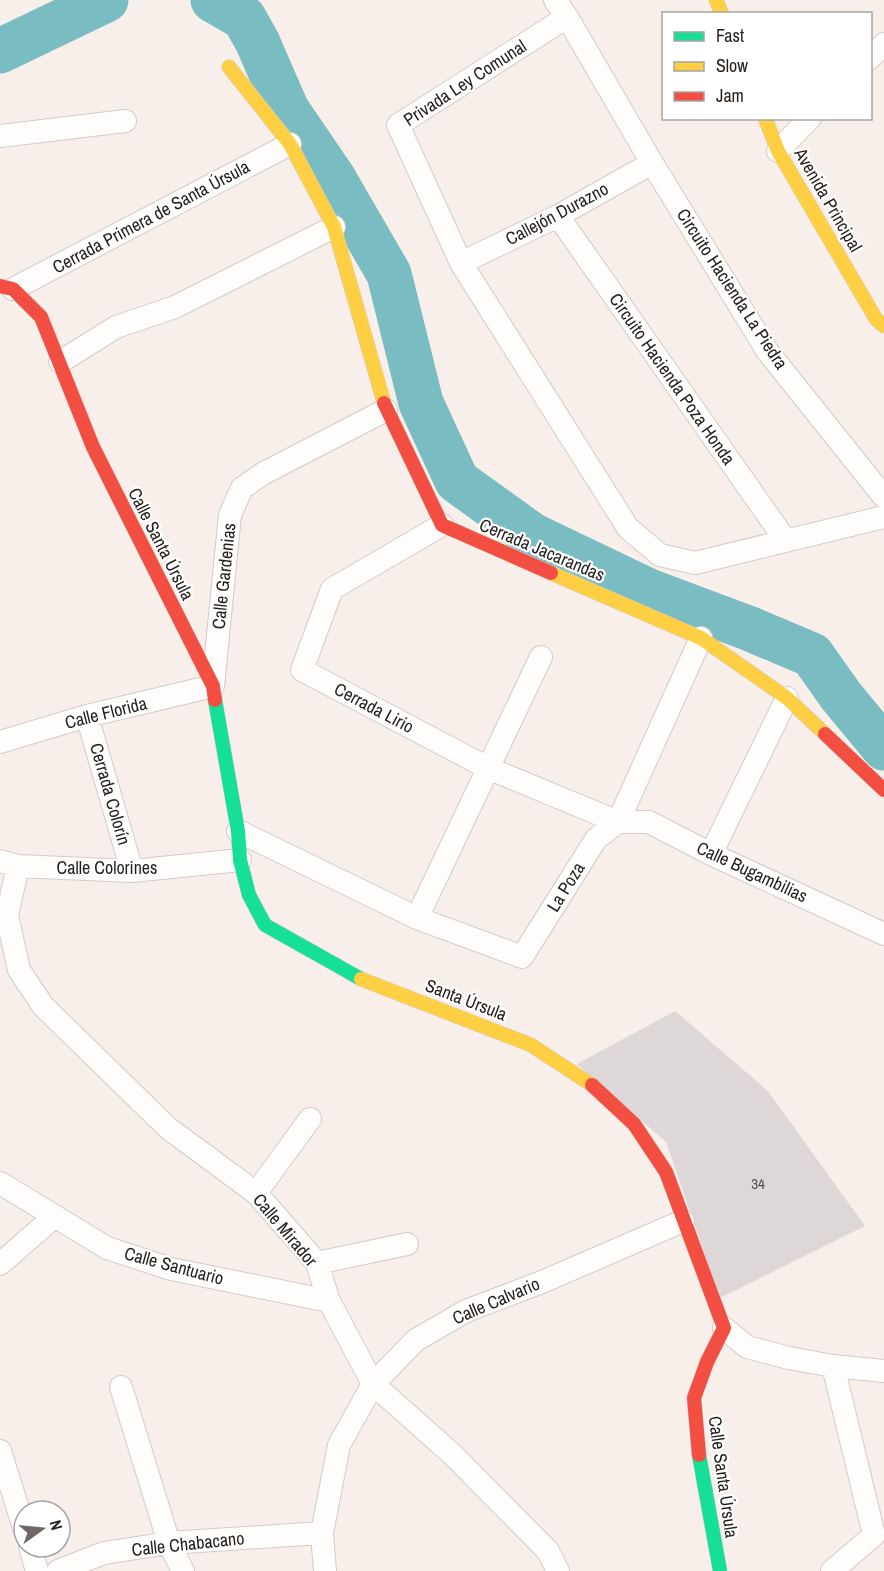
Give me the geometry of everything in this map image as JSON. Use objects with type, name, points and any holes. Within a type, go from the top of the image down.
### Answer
[{"type":"street","name":"Circuito Hacienda La Piedra","points":[[561,8],[652,163],[768,352],[884,497]]},
{"type":"street","name":"Privada Ley Comunal","points":[[460,263],[398,125],[561,8]]},
{"type":"street","points":[[872,56],[884,44]]},
{"type":"street","points":[[229,67],[290,144],[334,227],[386,410],[442,525]]},
{"type":"street","name":"Avenida Principal","points":[[766,120],[778,151],[876,319],[884,326]]},
{"type":"street","points":[[778,151],[808,120]]},
{"type":"street","points":[[0,136],[125,121]]},
{"type":"street","name":"Cerrada Primera de Santa Úrsula","points":[[6,287],[290,144]]},
{"type":"street","name":"Callejón Durazno","points":[[460,263],[558,216],[652,163]]},
{"type":"street","name":"Circuito Hacienda Poza Honda","points":[[558,216],[786,541]]},
{"type":"street","points":[[60,362],[116,327],[175,307],[334,227]]},
{"type":"street","points":[[460,263],[628,528],[660,555],[695,563],[884,517]]},
{"type":"street","name":"Calle Santa Úrsula","points":[[6,287],[41,317],[93,447],[213,686],[238,831]]},
{"type":"street","name":"Calle Gardenias","points":[[213,686],[230,515],[242,488],[264,473],[386,410]]},
{"type":"street","name":"Cerrada Jacarandas","points":[[442,525],[701,638],[787,698],[884,790]]},
{"type":"street","name":"Cerrada Lirio","points":[[442,525],[332,589],[302,670],[488,768],[618,822]]},
{"type":"street","points":[[618,822],[701,638]]},
{"type":"street","points":[[238,831],[417,918],[541,657]]},
{"type":"street","name":"Calle Florida","points":[[0,742],[87,716],[213,686]]},
{"type":"street","points":[[711,854],[787,698]]},
{"type":"street","name":"Cerrada Colorín","points":[[87,716],[132,872]]},
{"type":"street","name":"Calle Bugambilias","points":[[618,822],[649,822],[711,854],[884,934]]},
{"type":"street","name":"La Poza","points":[[417,918],[522,957],[596,840],[618,822]]},
{"type":"street","name":"Santa Úrsula","points":[[238,831],[240,860],[249,895],[265,925],[359,978],[531,1045],[587,1081],[634,1124],[666,1172],[683,1221]]},
{"type":"street","name":"Calle Colorines","points":[[9,863],[132,872],[240,860]]},
{"type":"street","name":"Calle Colorines","points":[[9,863],[62,867]]},
{"type":"street","name":"Calle Mirador","points":[[9,863],[7,915],[20,970],[44,1006],[168,1128],[256,1193],[317,1263],[329,1301],[373,1384],[452,1454],[548,1551],[558,1571]]},
{"type":"street","points":[[256,1193],[310,1119]]},
{"type":"street","name":"Calle Santuario","points":[[0,1183],[107,1248],[171,1269],[329,1301]]},
{"type":"street","points":[[0,1264],[55,1216]]},
{"type":"street","points":[[683,1221],[724,1328],[747,1347],[833,1366],[884,1371]]},
{"type":"street","name":"Calle Calvario","points":[[325,1571],[322,1533],[339,1446],[373,1384],[416,1340],[466,1311],[542,1282],[683,1221]]},
{"type":"street","points":[[317,1263],[407,1244]]},
{"type":"street","name":"Calle Santa Úrsula","points":[[720,1571],[697,1443],[694,1398],[707,1362],[724,1328]]},
{"type":"street","points":[[832,1571],[874,1535],[833,1366]]},
{"type":"street","points":[[121,1387],[169,1543],[183,1571]]},
{"type":"street","points":[[0,1451],[15,1499]]},
{"type":"street","name":"Calle Chabacano","points":[[58,1571],[104,1553],[169,1543],[322,1533]]},
{"type":"building","points":[[675,1011],[768,1091],[865,1226],[720,1298],[666,1142],[577,1064]]},
{"type":"waterway","points":[[0,51],[106,0]]},
{"type":"waterway","points":[[213,0],[244,18],[257,41],[287,110],[334,179],[389,274],[421,403],[457,481],[532,535],[649,591],[812,655],[841,696],[884,748]]},
{"type":"waterway","points":[[242,0],[244,18]]},
{"type":"traffic: fast","points":[[215,700],[238,831],[240,860],[249,895],[265,925],[361,979]]},
{"type":"traffic: fast","points":[[699,1455],[720,1571]]},
{"type":"traffic: slow","points":[[716,0],[721,12]]},
{"type":"traffic: slow","points":[[229,67],[290,144],[334,227],[384,403]]},
{"type":"traffic: slow","points":[[766,120],[778,151],[876,319],[884,326]]},
{"type":"traffic: slow","points":[[551,573],[701,638],[787,698],[825,734]]},
{"type":"traffic: slow","points":[[361,979],[531,1045],[592,1085]]},
{"type":"traffic: jam","points":[[0,286],[13,289],[41,317],[93,447],[213,686],[215,700]]},
{"type":"traffic: jam","points":[[384,403],[442,525],[551,573]]},
{"type":"traffic: jam","points":[[825,734],[884,790]]},
{"type":"traffic: jam","points":[[592,1085],[634,1124],[666,1172],[724,1328],[707,1362],[694,1398],[699,1455]]}]
